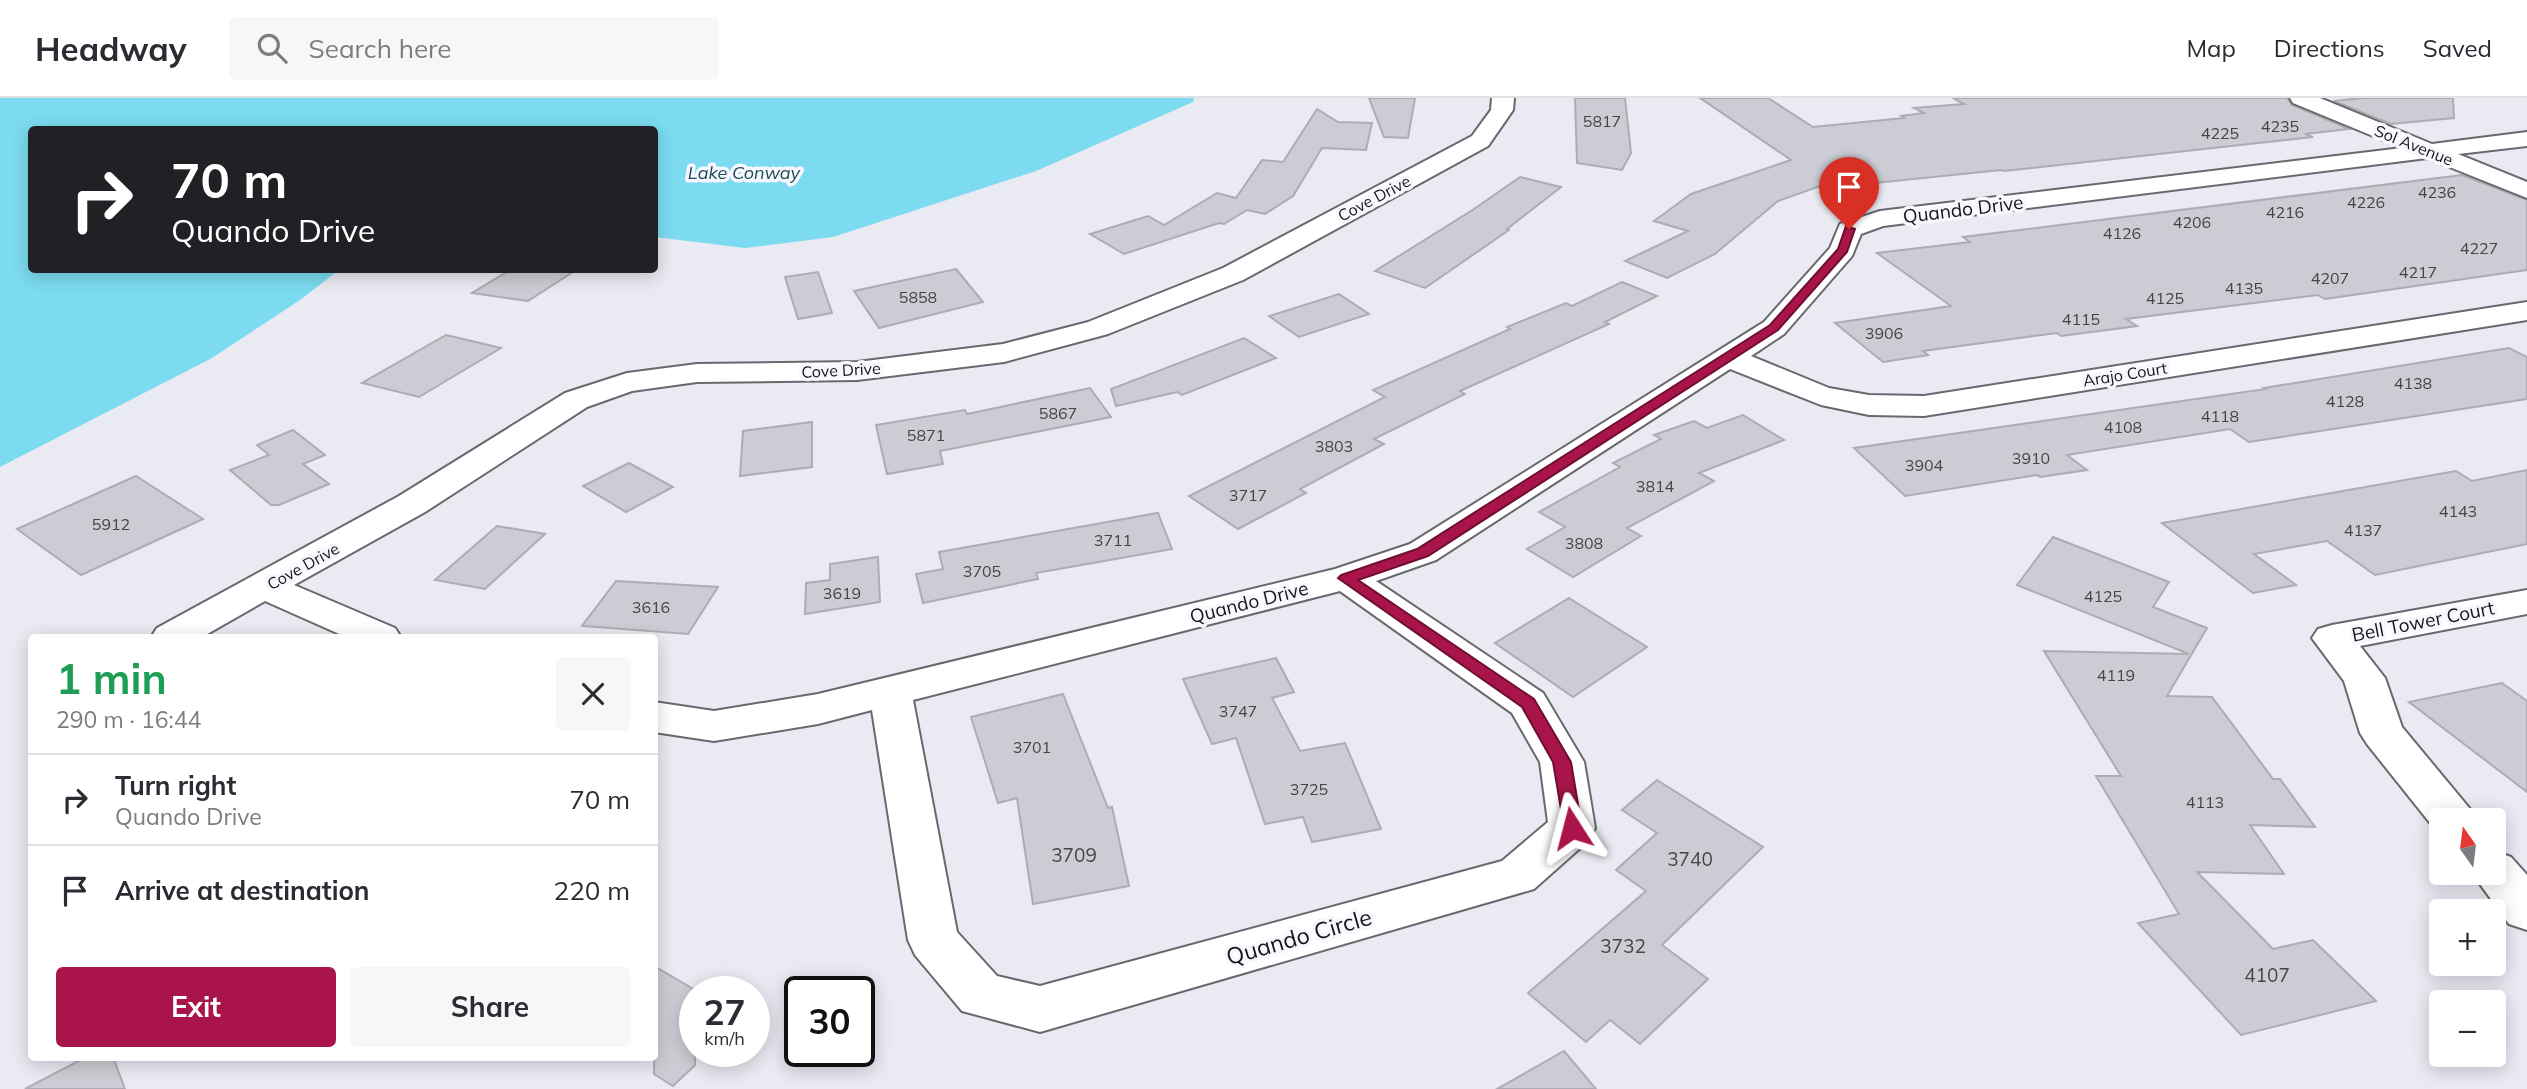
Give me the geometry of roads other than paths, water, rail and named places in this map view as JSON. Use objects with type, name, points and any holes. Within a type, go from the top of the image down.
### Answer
[{"type":"street","name":"Cove Drive","points":[[177,634],[412,505],[576,400],[627,382],[697,373],[857,372],[1004,353],[1098,328],[1233,274],[1480,141],[1502,110],[1503,98]]},
{"type":"street","name":"Sol Avenue","points":[[2301,98],[2527,191]]},
{"type":"street","name":"Quando Drive","points":[[658,718],[714,726],[818,709],[1346,578],[1423,552],[1774,328],[1843,250],[1849,229],[1880,219],[2527,139]]},
{"type":"street","name":"Arajo Court","points":[[1729,358],[1821,396],[1868,405],[1923,406],[2527,311]]},
{"type":"street","name":"Quando Circle","points":[[890,691],[933,940],[981,995],[1040,1009],[1517,876],[1572,828],[1562,762],[1528,703],[1346,578]]},
{"type":"street","points":[[266,587],[374,634]]},
{"type":"street","name":"Bell Tower Court","points":[[2443,808],[2382,733],[2364,678],[2332,638],[2527,602]]},
{"type":"street","points":[[2506,885],[2527,910]]},
{"type":"water","name":"Lake Conway","points":[[0,98],[1194,98],[1193,102],[1036,171],[833,237],[745,248],[658,237],[658,126],[28,126],[28,273],[335,273],[300,300],[212,358],[0,467]]}]
